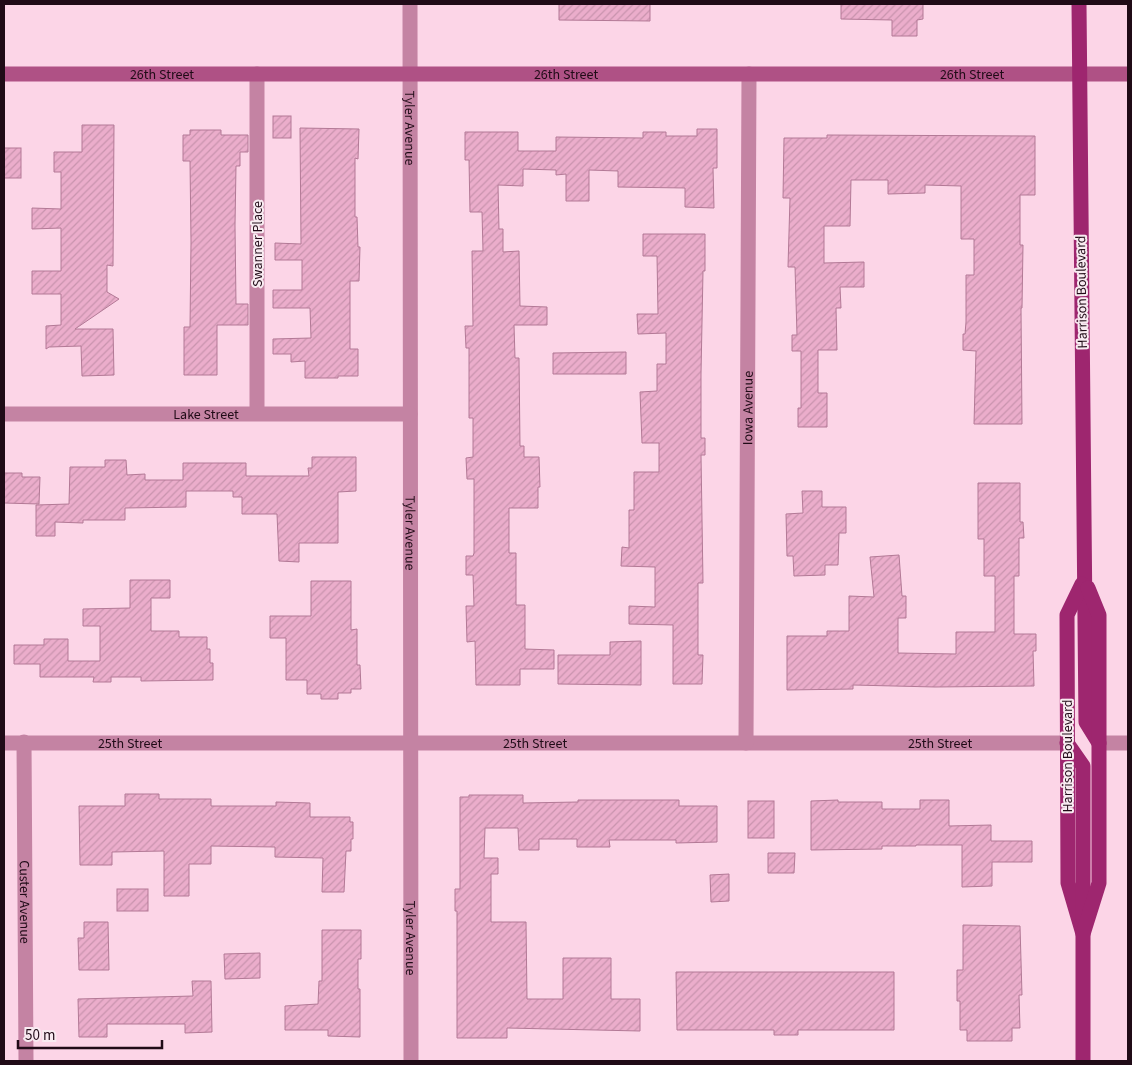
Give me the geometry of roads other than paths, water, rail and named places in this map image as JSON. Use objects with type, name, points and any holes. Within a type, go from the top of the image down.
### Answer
[{"type":"main road","name":"Harrison Boulevard","points":[[1067,743],[1067,614],[1084,580],[1078,74],[1079,4]]},
{"type":"main road","points":[[1084,580],[1086,722],[1099,743],[1099,883],[1084,934]]},
{"type":"main road","points":[[1067,743],[1083,766],[1084,934],[1082,1061]]},
{"type":"street","name":"Tyler Avenue","points":[[410,4],[410,1061]]},
{"type":"street","name":"26th Street","points":[[4,74],[1128,74]]},
{"type":"street","name":"Swanner Place","points":[[257,74],[257,413]]},
{"type":"street","name":"Iowa Avenue","points":[[746,743],[749,74]]},
{"type":"street","name":"Lake Street","points":[[4,414],[410,414]]},
{"type":"street","name":"25th Street","points":[[4,742],[1067,743]]},
{"type":"street","name":"Custer Avenue","points":[[24,742],[26,1061]]},
{"type":"street","points":[[1099,743],[1128,743]]}]
